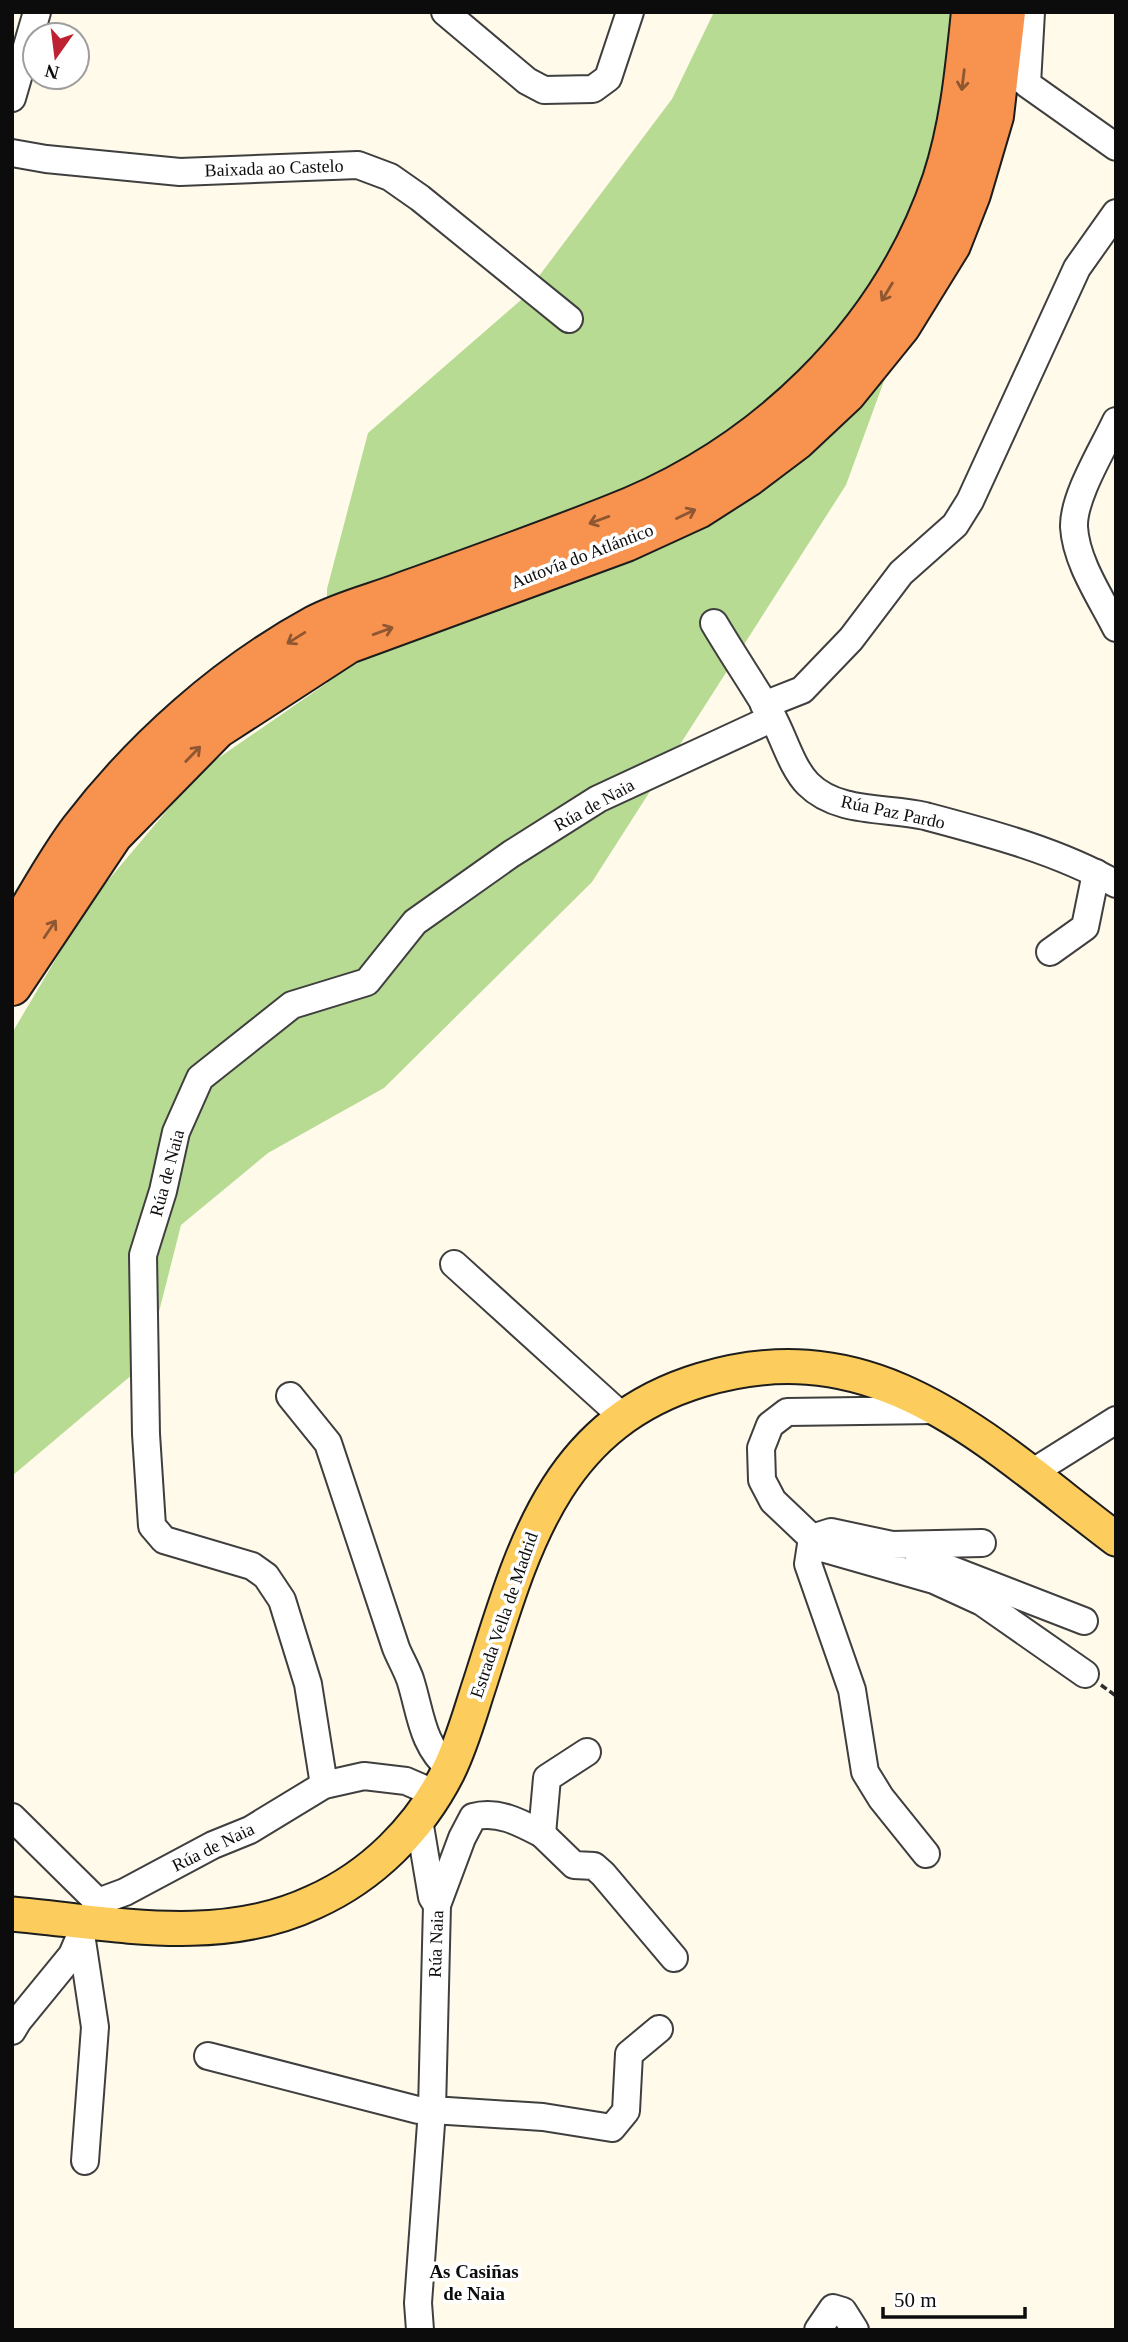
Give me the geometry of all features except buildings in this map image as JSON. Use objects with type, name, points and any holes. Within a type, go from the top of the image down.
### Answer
[{"type":"highway","name":"Autovía do Atlántico","points":[[12,937],[79,831],[137,762],[237,676],[317,624],[613,514],[683,481],[730,455],[823,377],[876,309],[919,238],[942,178],[959,115],[971,12]]},
{"type":"highway","name":"Autovía do Atlántico","points":[[12,986],[114,835],[217,729],[348,644],[626,542],[698,509],[748,477],[797,440],[846,394],[901,326],[951,245],[971,194],[994,116],[1006,12]]},
{"type":"highway","points":[[12,901],[72,810],[138,738],[237,676]]},
{"type":"main road","name":"Estrada Vella de Madrid","points":[[12,1914],[198,1929],[240,1926],[280,1916],[317,1902],[388,1853],[435,1794],[520,1559],[540,1513],[585,1452],[653,1400],[687,1384],[763,1367],[803,1366],[841,1370],[910,1392],[941,1410],[1116,1539]]},
{"type":"street","points":[[12,98],[37,12]]},
{"type":"street","points":[[445,12],[527,81],[544,90],[593,89],[608,78],[630,12]]},
{"type":"street","points":[[1031,12],[1027,84],[1116,147]]},
{"type":"street","name":"Baixada ao Castelo","points":[[12,153],[46,159],[180,172],[358,165],[390,177],[420,198],[569,319]]},
{"type":"street","name":"Rúa de Naia","points":[[324,1785],[308,1684],[282,1600],[266,1576],[252,1566],[164,1539],[152,1526],[146,1420],[143,1255],[163,1191],[176,1132],[200,1078],[292,1004],[367,982],[415,922],[511,854],[598,799],[769,711],[802,690],[850,639],[901,573],[955,525],[970,501],[1077,268],[1116,213]]},
{"type":"street","points":[[1116,421],[1076,507],[1074,528],[1080,554],[1116,628]]},
{"type":"street","name":"Rúa Paz Pardo","points":[[714,623],[769,711],[807,783],[824,797],[853,806],[921,815],[1010,840],[1106,879]]},
{"type":"street","points":[[1050,952],[1085,927],[1106,879]]},
{"type":"street","points":[[454,1264],[625,1419]]},
{"type":"street","points":[[290,1396],[328,1443],[396,1648],[410,1678],[425,1737],[437,1757],[432,1897],[437,1905]]},
{"type":"street","points":[[941,1410],[787,1412],[770,1424],[761,1448],[762,1480],[773,1501],[822,1548],[934,1580],[982,1602],[1085,1674]]},
{"type":"street","points":[[1030,1474],[1116,1420]]},
{"type":"street","points":[[812,1538],[831,1532],[892,1545],[1084,1622]]},
{"type":"street","points":[[812,1538],[808,1564],[852,1689],[865,1772],[881,1798],[926,1854]]},
{"type":"street","points":[[892,1545],[982,1543]]},
{"type":"street","points":[[542,1834],[547,1778],[587,1752]]},
{"type":"street","name":"Rúa de Naia","points":[[90,1920],[125,1892],[213,1845],[250,1830],[324,1785],[364,1776],[406,1781],[435,1794]]},
{"type":"street","name":"Rúa Naia","points":[[420,2330],[418,2303],[432,2110],[437,1905],[462,1838],[473,1817],[485,1814],[514,1820],[542,1834],[574,1865],[594,1866],[674,1958]]},
{"type":"street","points":[[12,1817],[90,1920],[95,2026],[85,2161]]},
{"type":"street","points":[[12,2031],[72,1955],[90,1920]]},
{"type":"street","points":[[208,2056],[406,2107],[543,2117],[612,2128],[626,2111],[629,2054],[659,2029]]},
{"type":"street","points":[[818,2330],[833,2308],[843,2311],[855,2330]]},
{"type":"green space","points":[[714,12],[1007,12],[1010,36],[846,485],[592,882],[384,1088],[268,1153],[181,1225],[146,1363],[12,1476],[12,1033],[89,903],[201,770],[327,683],[327,589],[368,433],[521,300],[672,99]]},
{"type":"district","name":"As Casiñas de Naia","points":[[474,2282]]}]
